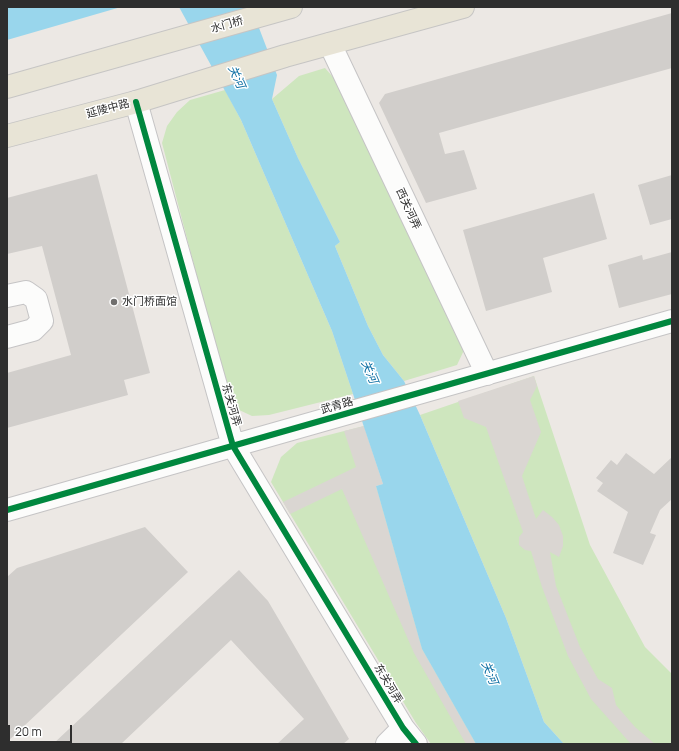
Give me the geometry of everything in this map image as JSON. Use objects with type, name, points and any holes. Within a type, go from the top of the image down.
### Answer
[{"type":"main road","name":"水门桥","points":[[7,87],[291,7]]},
{"type":"main road","points":[[330,44],[463,7]]},
{"type":"main road","name":"延陵中路","points":[[7,136],[136,102],[285,56],[330,44]]},
{"type":"street","name":"西关河弄","points":[[330,44],[487,374]]},
{"type":"street","name":"东关河弄","points":[[136,102],[233,446],[410,736]]},
{"type":"street","points":[[7,296],[26,292],[36,299],[42,321],[33,330],[7,337]]},
{"type":"street","name":"武青路","points":[[7,510],[672,321]]},
{"type":"street","points":[[387,744],[410,736]]},
{"type":"green space","points":[[325,68],[340,85],[465,348],[457,365],[404,381],[383,355],[368,326],[335,246],[340,242],[298,158],[272,99],[299,76]]},
{"type":"green space","points":[[225,90],[241,120],[332,331],[353,394],[269,415],[252,416],[237,409],[227,391],[162,143],[167,126],[177,112],[190,100]]},
{"type":"green space","points":[[534,376],[590,545],[645,647],[672,674],[672,744],[564,744],[544,722],[506,618],[420,415]]},
{"type":"green space","points":[[364,426],[376,486],[422,649],[476,744],[431,744],[416,723],[271,482],[281,457],[297,443]]},
{"type":"shaded area","points":[[534,376],[537,386],[530,400],[541,432],[522,476],[536,519],[543,510],[559,525],[563,536],[563,546],[559,557],[550,552],[556,586],[580,647],[598,679],[612,688],[616,705],[635,727],[655,744],[631,744],[591,699],[568,656],[542,587],[531,551],[525,550],[519,545],[519,537],[523,532],[486,427],[464,418],[458,401]]},
{"type":"shaded area","points":[[364,426],[383,484],[376,486],[422,649],[476,744],[466,744],[414,653],[342,489],[290,514],[283,502],[356,467],[344,431]]},
{"type":"water","points":[[7,7],[121,7],[7,40]]},
{"type":"water","name":"关河","points":[[179,7],[251,7],[277,75],[272,99],[298,158],[340,242],[335,246],[368,326],[383,355],[404,381],[420,415],[506,618],[544,722],[564,744],[476,744],[422,649],[376,486],[383,484],[332,331],[241,120]]},
{"type":"building","points":[[672,13],[672,68],[439,133],[445,154],[464,150],[477,189],[426,203],[379,103],[385,94]]},
{"type":"building","points":[[97,174],[150,373],[124,380],[128,395],[7,428],[7,373],[71,355],[42,246],[7,254],[7,198]]},
{"type":"building","points":[[672,175],[672,219],[650,225],[638,185]]},
{"type":"building","points":[[594,193],[607,239],[543,258],[552,292],[486,311],[463,230]]},
{"type":"building","points":[[672,252],[672,294],[619,308],[608,265],[642,255],[643,260]]},
{"type":"building","points":[[626,453],[654,474],[672,457],[672,499],[660,510],[650,533],[656,535],[643,565],[613,553],[628,512],[597,491],[603,483],[596,478],[611,460],[617,465]]},
{"type":"building","points":[[145,527],[188,572],[7,742],[7,577],[17,568]]},
{"type":"building","points":[[239,570],[268,601],[349,739],[343,744],[277,744],[304,719],[231,640],[121,744],[53,744]]},
{"type":"cycle path","points":[[136,102],[233,446],[403,728],[416,744]]},
{"type":"cycle path","points":[[7,510],[672,321]]},
{"type":"place","name":"水门桥面馆","points":[[114,302]]}]
